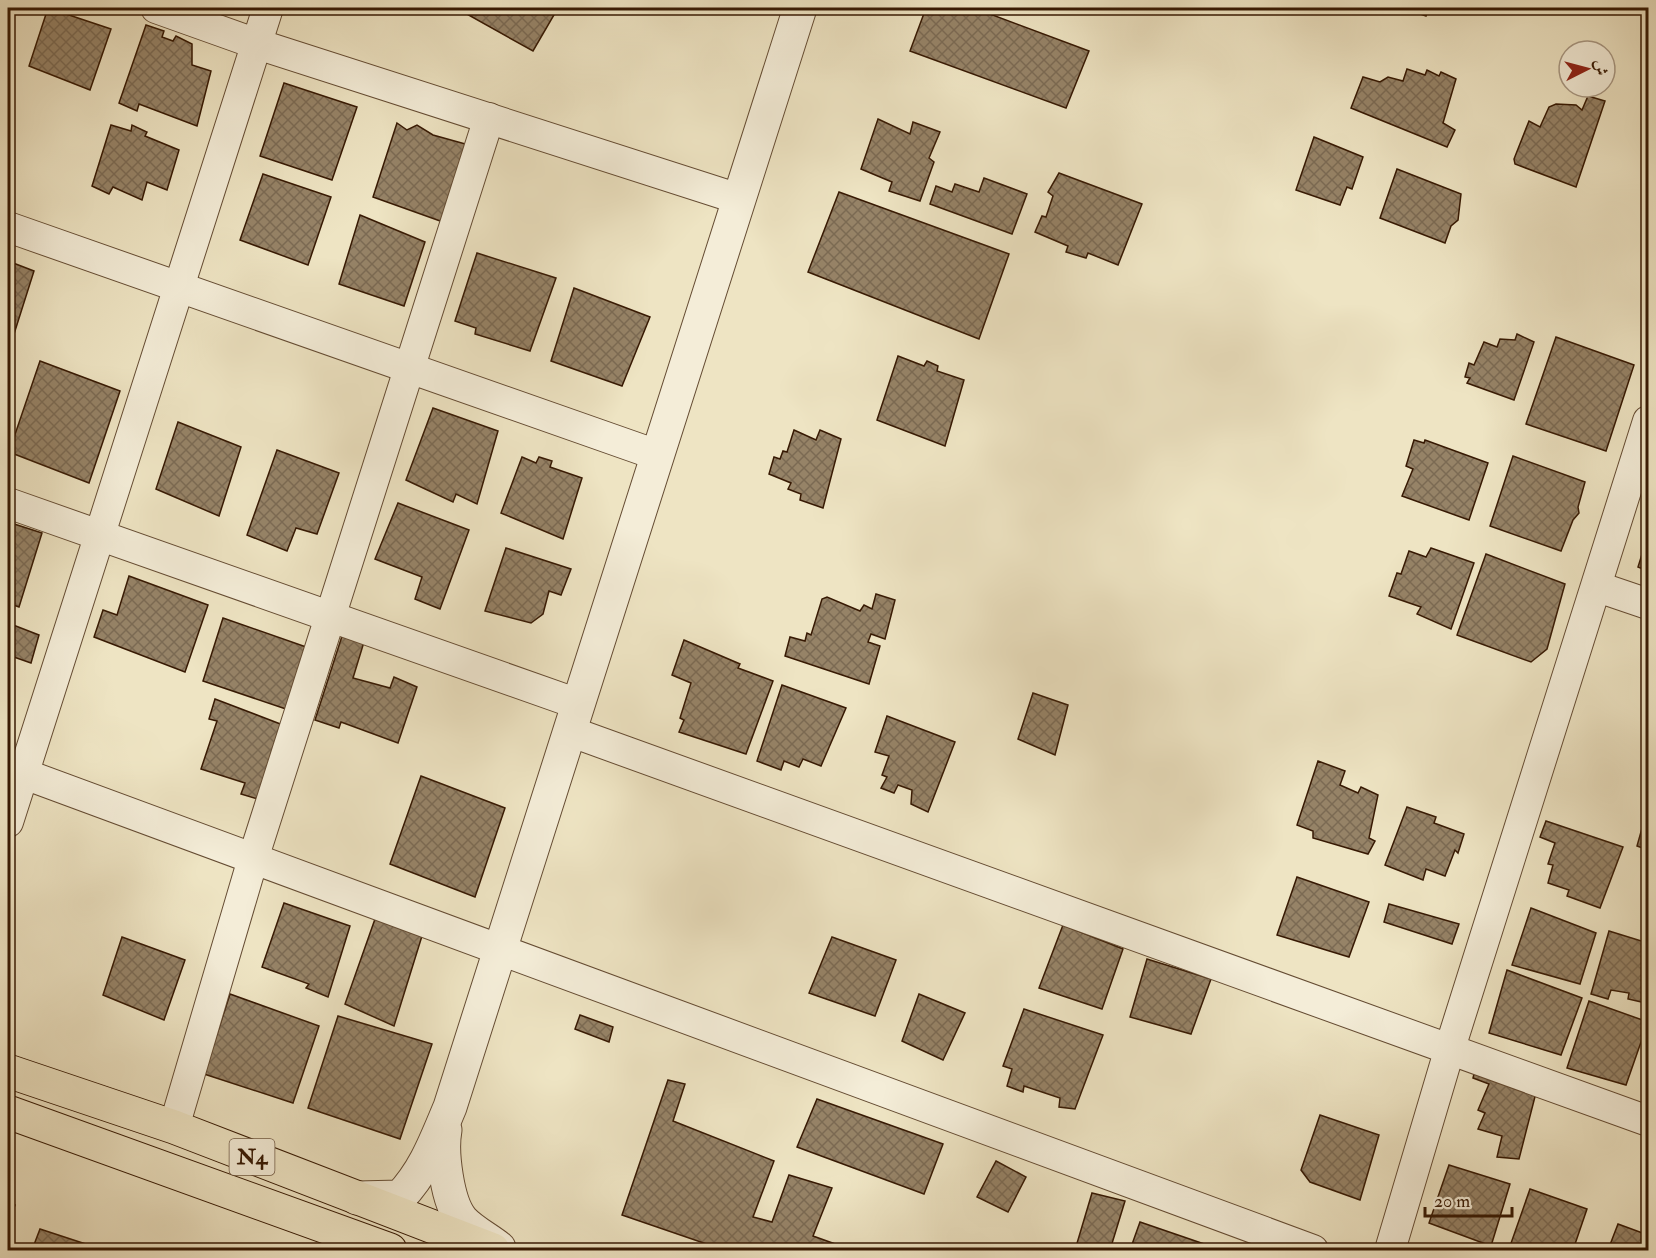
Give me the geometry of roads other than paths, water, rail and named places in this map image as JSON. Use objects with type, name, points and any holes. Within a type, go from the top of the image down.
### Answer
[{"type":"highway","name":"N4","points":[[8,1071],[174,1127],[493,1251]]},
{"type":"highway","name":"N4","points":[[8,1112],[390,1251]]},
{"type":"street","points":[[156,8],[257,44],[739,199]]},
{"type":"street","points":[[8,822],[15,771],[99,536],[268,8]]},
{"type":"street","points":[[357,1198],[400,1197],[415,1180],[433,1148],[450,1107],[800,8]]},
{"type":"street","points":[[174,1127],[253,859],[489,118]]},
{"type":"street","points":[[8,227],[657,455]]},
{"type":"street","points":[[1389,1251],[1450,1048],[1598,587],[1648,421]]},
{"type":"street","points":[[8,503],[330,617],[574,717],[1648,1121]]},
{"type":"street","points":[[1598,587],[1648,604]]},
{"type":"street","points":[[15,771],[1313,1251]]},
{"type":"street","points":[[450,1107],[442,1146],[448,1185],[461,1219],[502,1251]]}]
